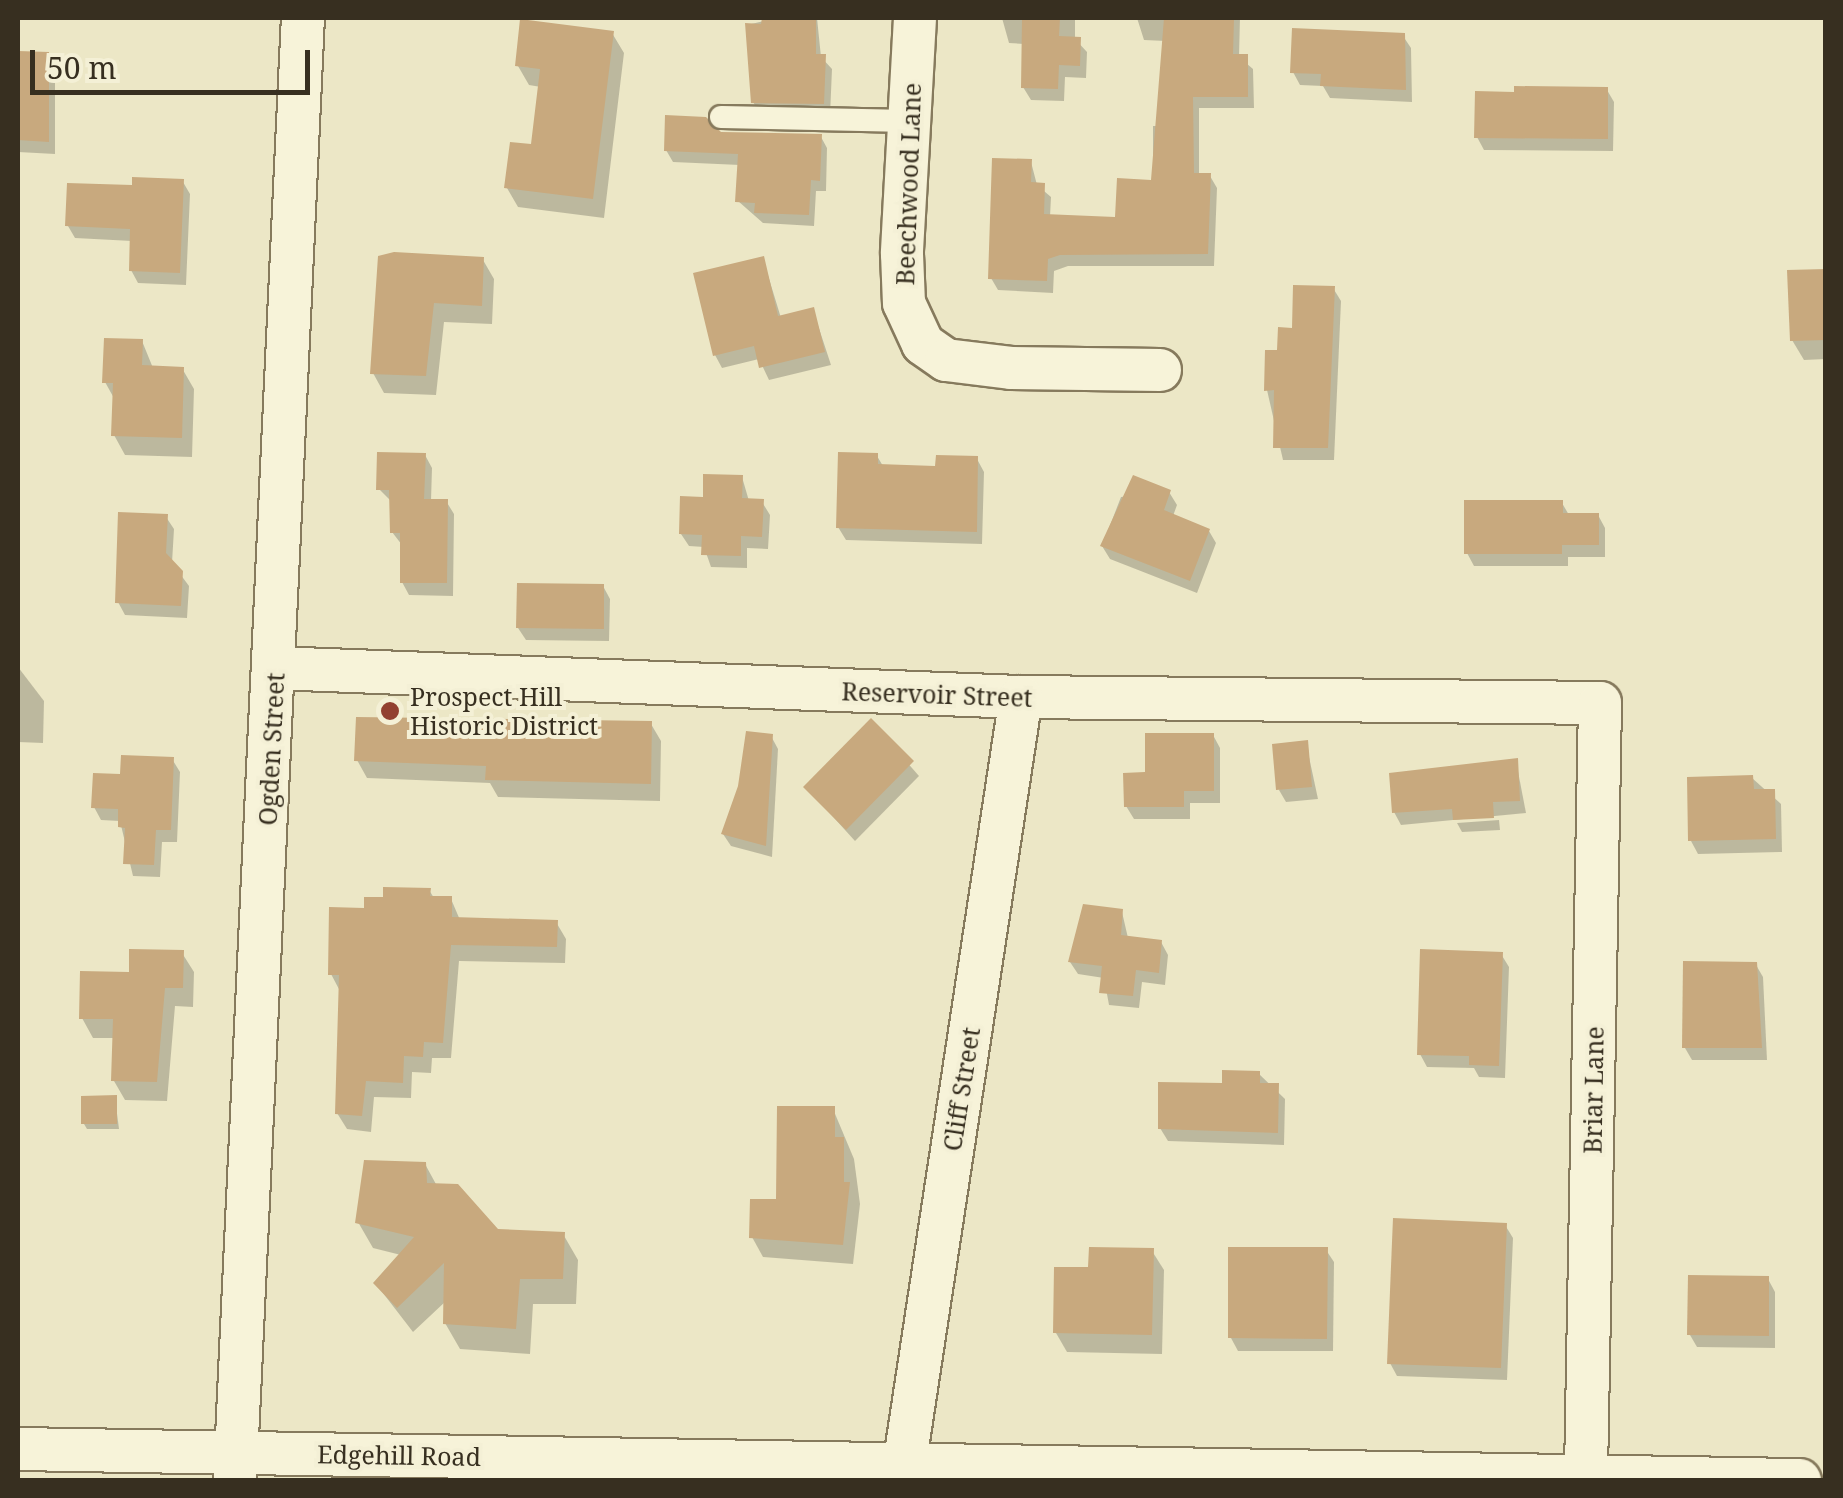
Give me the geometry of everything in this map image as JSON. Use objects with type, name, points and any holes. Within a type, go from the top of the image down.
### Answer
[{"type":"street","name":"Ogden Street","points":[[236,1466],[302,18]]},
{"type":"street","name":"Beechwood Lane","points":[[915,18],[904,303],[923,344],[946,360],[1011,368],[1160,370]]},
{"type":"street","name":"Reservoir Street","points":[[275,668],[1021,697],[1600,704]]},
{"type":"street","name":"Cliff Street","points":[[903,1473],[1021,697]]},
{"type":"street","name":"Briar Lane","points":[[1586,1477],[1600,704]]},
{"type":"street","name":"Edgehill Road","points":[[18,1449],[236,1466],[1800,1480]]},
{"type":"lane","points":[[720,117],[909,121]]},
{"type":"building","points":[[762,18],[816,18],[816,54],[826,54],[824,104],[751,103],[745,23],[761,24]]},
{"type":"building","points":[[1022,18],[1060,18],[1059,36],[1081,37],[1080,66],[1059,65],[1058,89],[1021,88]]},
{"type":"building","points":[[1164,18],[1234,18],[1233,54],[1248,54],[1248,97],[1193,97],[1194,173],[1211,173],[1208,254],[1060,255],[1048,259],[1047,281],[988,279],[992,158],[1032,159],[1031,182],[1045,183],[1044,214],[1115,217],[1117,178],[1151,180]]},
{"type":"building","points":[[520,19],[614,31],[593,199],[504,188],[510,142],[531,144],[540,69],[515,66]]},
{"type":"building","points":[[1292,28],[1405,33],[1406,90],[1320,86],[1321,74],[1290,73]]},
{"type":"building","points":[[18,51],[49,52],[49,142],[18,140]]},
{"type":"building","points":[[1514,86],[1608,87],[1608,139],[1474,138],[1475,91],[1514,92]]},
{"type":"building","points":[[665,115],[706,117],[721,132],[822,134],[820,181],[811,180],[809,215],[754,213],[755,203],[735,202],[738,154],[664,151]]},
{"type":"building","points":[[132,177],[184,179],[180,273],[129,271],[130,229],[65,226],[67,183],[132,185]]},
{"type":"building","points":[[394,252],[484,257],[482,306],[434,303],[426,376],[370,374],[378,256]]},
{"type":"building","points":[[764,256],[778,316],[814,307],[825,352],[759,368],[754,346],[713,356],[693,273]]},
{"type":"building","points":[[1826,269],[1826,340],[1790,341],[1787,270]]},
{"type":"building","points":[[1293,285],[1335,286],[1328,448],[1273,448],[1274,390],[1264,391],[1265,350],[1277,350],[1278,327],[1292,328]]},
{"type":"building","points":[[104,338],[143,339],[142,365],[184,367],[182,438],[111,436],[113,383],[102,383]]},
{"type":"building","points":[[377,452],[426,453],[424,499],[448,499],[447,583],[400,583],[400,533],[390,533],[389,490],[376,490]]},
{"type":"building","points":[[838,452],[878,453],[878,464],[935,466],[936,455],[978,456],[977,532],[836,528]]},
{"type":"building","points":[[703,474],[743,475],[742,498],[764,499],[762,537],[741,536],[741,556],[701,555],[702,535],[679,534],[680,496],[703,497]]},
{"type":"building","points":[[1133,475],[1171,490],[1164,510],[1210,529],[1190,581],[1100,546]]},
{"type":"building","points":[[1464,500],[1563,500],[1563,513],[1599,513],[1599,545],[1562,545],[1562,554],[1464,554]]},
{"type":"building","points":[[118,512],[168,514],[166,553],[183,571],[181,606],[115,603]]},
{"type":"building","points":[[517,583],[604,584],[604,629],[516,628]]},
{"type":"building","points":[[356,717],[652,721],[651,784],[485,780],[486,766],[354,761]]},
{"type":"building","points":[[871,718],[914,761],[846,830],[803,787]]},
{"type":"building","points":[[746,731],[773,734],[766,846],[721,834],[738,786]]},
{"type":"building","points":[[1145,733],[1214,733],[1214,791],[1184,791],[1184,807],[1124,807],[1123,773],[1145,772]]},
{"type":"building","points":[[1308,740],[1312,787],[1276,790],[1272,744]]},
{"type":"building","points":[[121,755],[174,757],[171,830],[156,830],[154,865],[123,864],[125,828],[118,827],[118,809],[91,808],[93,773],[120,774]]},
{"type":"building","points":[[1518,758],[1520,801],[1493,802],[1494,818],[1453,820],[1452,809],[1392,813],[1389,773]]},
{"type":"building","points":[[1753,775],[1754,789],[1775,789],[1776,839],[1688,841],[1687,777]]},
{"type":"building","points":[[383,887],[431,888],[430,896],[452,896],[452,917],[558,920],[557,947],[451,945],[443,1043],[424,1042],[423,1057],[404,1056],[403,1083],[366,1081],[362,1116],[335,1114],[339,975],[328,975],[329,907],[364,908],[364,897],[383,897]]},
{"type":"building","points":[[1083,904],[1123,909],[1121,935],[1162,940],[1159,973],[1136,970],[1133,996],[1099,993],[1102,966],[1068,962]]},
{"type":"building","points":[[129,949],[184,950],[183,988],[165,988],[157,1082],[111,1081],[113,1019],[79,1019],[80,971],[129,972]]},
{"type":"building","points":[[1420,949],[1503,952],[1499,1066],[1469,1065],[1469,1056],[1417,1055]]},
{"type":"building","points":[[1683,961],[1757,962],[1762,1048],[1682,1048]]},
{"type":"building","points":[[1222,1070],[1260,1071],[1260,1083],[1279,1083],[1278,1133],[1158,1129],[1158,1082],[1222,1083]]},
{"type":"building","points":[[117,1095],[117,1124],[81,1124],[81,1096]]},
{"type":"building","points":[[777,1106],[835,1106],[835,1137],[844,1137],[844,1182],[850,1182],[843,1245],[749,1238],[750,1199],[776,1199]]},
{"type":"building","points":[[364,1160],[426,1162],[427,1183],[458,1184],[498,1229],[565,1232],[563,1279],[520,1279],[516,1329],[443,1324],[444,1263],[397,1308],[373,1283],[414,1237],[355,1223]]},
{"type":"building","points":[[1393,1218],[1507,1223],[1501,1368],[1387,1364]]},
{"type":"building","points":[[1089,1247],[1154,1248],[1152,1335],[1053,1333],[1054,1267],[1088,1267]]},
{"type":"building","points":[[1228,1247],[1328,1247],[1327,1339],[1228,1338]]},
{"type":"building","points":[[1688,1275],[1769,1276],[1769,1336],[1687,1335]]},
{"type":"place","name":"Prospect Hill Historic District","points":[[390,711]]}]
